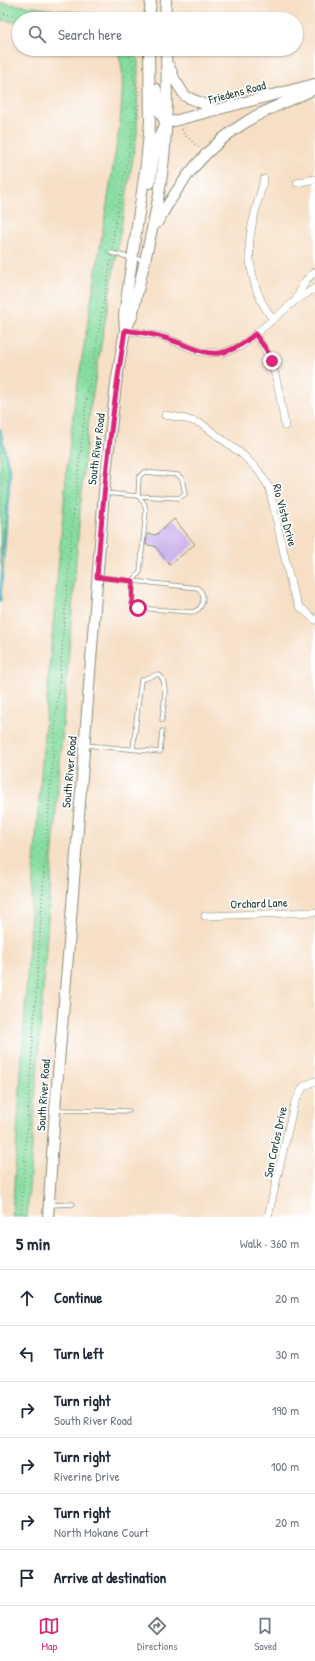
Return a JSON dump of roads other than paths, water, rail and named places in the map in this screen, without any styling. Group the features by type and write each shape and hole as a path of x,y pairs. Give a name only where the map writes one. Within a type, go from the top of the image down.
{"main road":[{"path":"150,12 151,0"},
{"path":"156,0 156,12"},
{"path":"165,12 166,0"},
{"name":"South River Road","path":"48,1217 55,1110 104,492 116,384 125,330 124,315 146,164 150,122 149,56"},
{"path":"133,257 141,232 156,142 166,123 159,111 156,101 156,56"},
{"name":"South River Road","path":"125,330 132,317 144,260 152,232 162,174 167,100 166,56"},
{"path":"167,56 175,80 185,96 217,110"},
{"name":"Friedens Road","path":"166,123 315,84"},
{"path":"152,232 187,174 204,154 229,133 250,120 315,89"}],"street":[{"path":"264,179 250,231 249,253 251,269 258,295 265,310 273,319"},
{"path":"297,183 315,179"},
{"path":"295,301 306,280 315,272"},
{"path":"125,330 163,337 201,352 214,353 229,351 240,346 295,301 315,288"},
{"path":"255,334 266,349 272,361 285,426"},
{"name":"Rio Vista Drive","path":"165,415 202,424 243,455 258,470 269,487 292,589 299,606 315,620"},
{"name":"Orchard Lane","path":"205,916 315,912"},
{"name":"San Carlos Drive","path":"268,1217 294,1104 303,1087 315,1081"}],"lane":[{"path":"112,253 144,260"},
{"path":"97,577 133,581 198,588 202,592 202,607 198,611 191,612 138,608 132,603 133,581 140,572 146,511 144,503 138,496 139,477 144,472 176,474 182,479 185,494 181,498 138,496 104,492"},
{"path":"133,749 141,680 158,674 162,677 165,683 162,720"},
{"path":"85,745 160,752 162,731"},
{"path":"55,1110 129,1111"},
{"path":"49,1205 73,1204"}],"waterway":[{"path":"0,429 10,474 0,601"}]}
